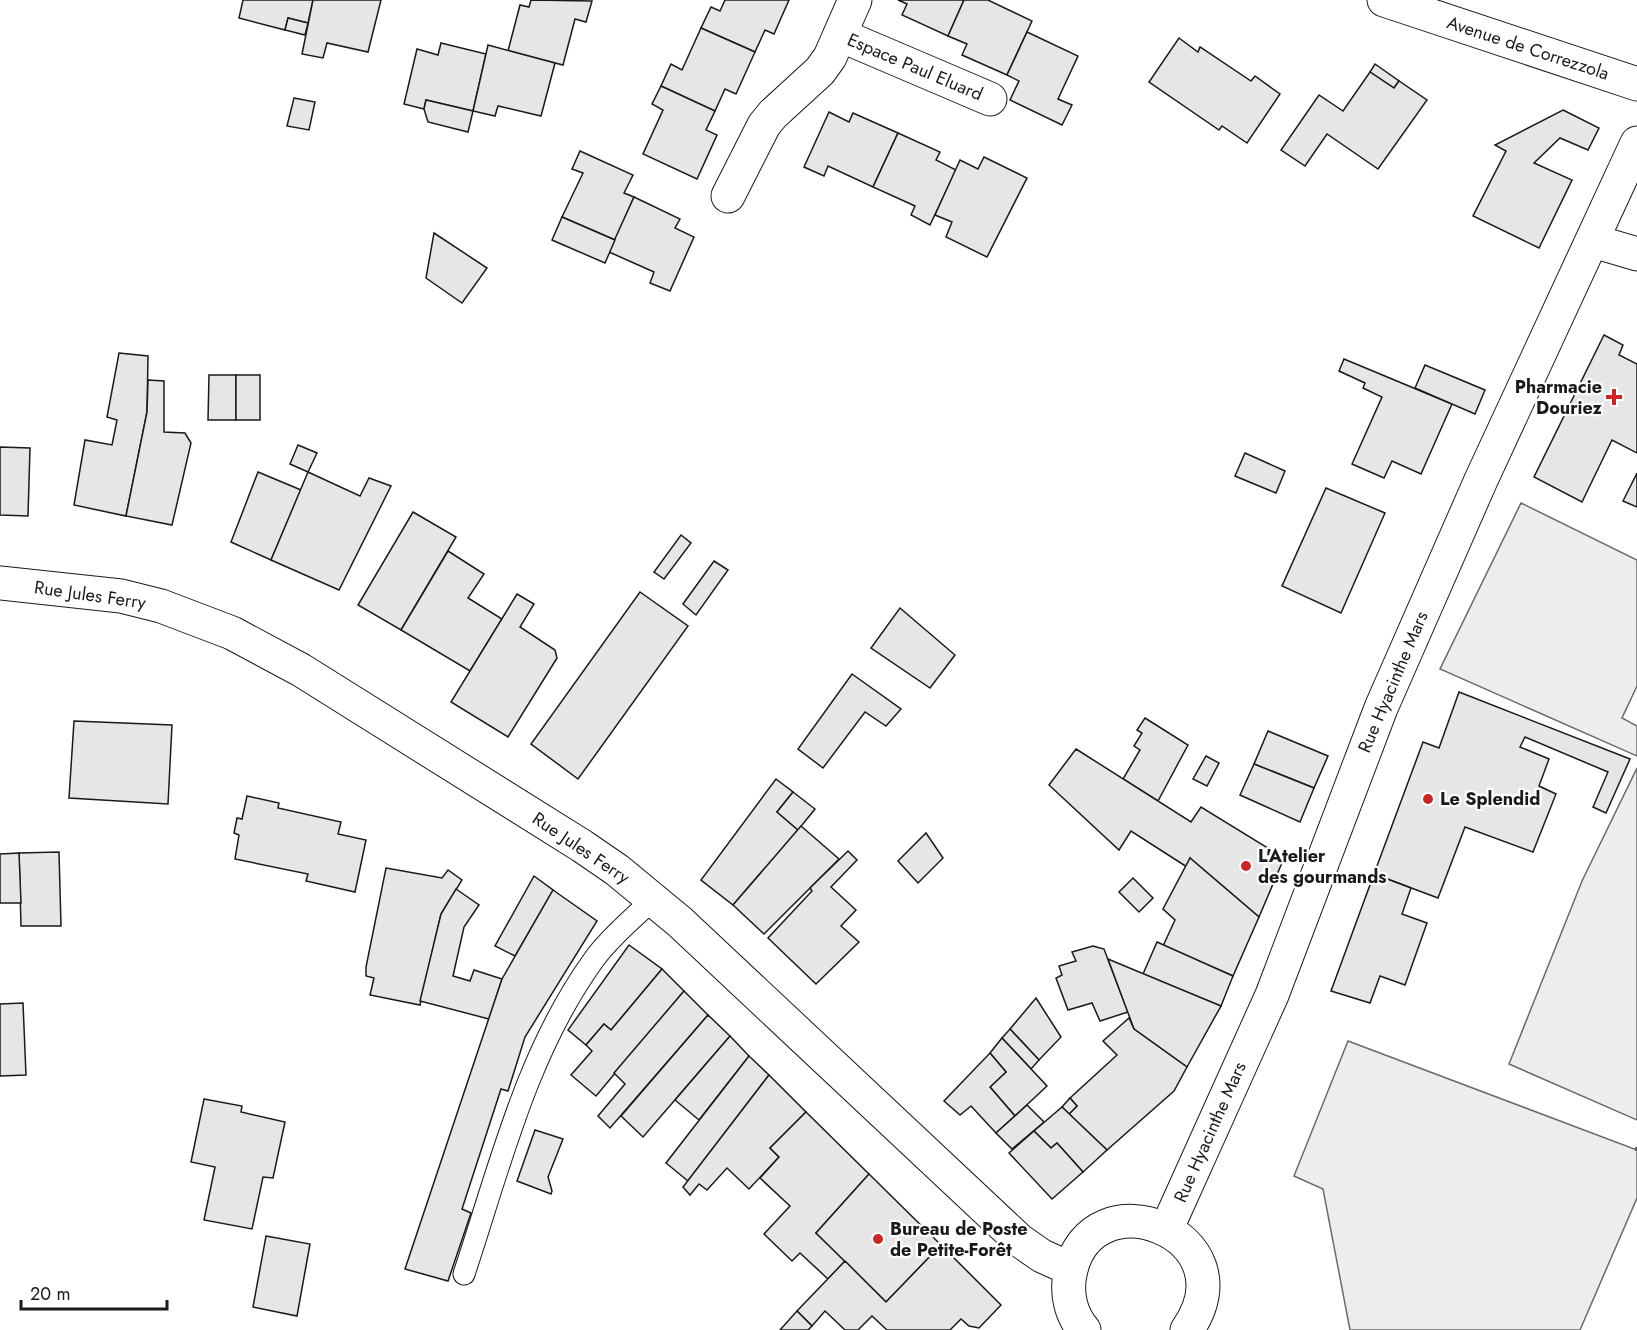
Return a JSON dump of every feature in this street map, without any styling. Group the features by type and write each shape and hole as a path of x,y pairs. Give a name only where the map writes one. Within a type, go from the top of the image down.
{"street":[{"name":"Espace Paul Eluard","path":"728,196 764,125 772,114 820,71 840,35 855,0"},
{"name":"Avenue de Correzzola","path":"1384,0 1637,84"},
{"name":"Espace Paul Eluard","path":"840,35 990,99"},
{"name":"Rue Hyacinthe Mars","path":"1167,1228 1272,995 1381,708 1481,480 1637,143"},
{"path":"1593,241 1637,254"},
{"name":"Rue Jules Ferry","path":"0,583 121,596 161,606 232,633 301,670 572,840 653,899 1019,1240 1042,1256 1071,1269"},
{"path":"1084,1330 1075,1317 1069,1298 1071,1269 1085,1243 1109,1225 1138,1221 1167,1228 1190,1248 1202,1275 1200,1304 1187,1330"}],"lane":[{"path":"464,1274 530,1075 549,1034 596,957 653,899"}],"shaded area":[{"path":"1521,503 1637,560 1637,686 1622,718 1637,726 1637,756 1440,669"},
{"path":"1637,768 1637,1120 1509,1064 1582,881"},
{"path":"1348,1041 1637,1150 1637,1198 1580,1330 1350,1330 1323,1189 1294,1176"}],"building":[{"path":"243,0 313,0 308,23 288,18 285,30 239,18"},
{"path":"313,0 381,0 368,52 327,43 323,58 302,54"},
{"path":"531,0 592,1 586,22 575,19 563,65 508,51 520,5 529,7"},
{"path":"725,0 789,0 774,34 765,30 755,52 701,28 711,7 720,11"},
{"path":"898,0 964,0 948,36 902,15 907,4"},
{"path":"964,0 988,0 1032,21 1007,75 962,55 967,44 948,36"},
{"path":"288,18 308,23 305,35 285,30"},
{"path":"701,28 755,52 736,94 725,89 715,111 661,86 671,64 682,70"},
{"path":"1027,32 1078,56 1058,99 1072,105 1062,125 1010,100 1019,81 1007,75"},
{"path":"1179,38 1198,52 1200,47 1251,81 1255,76 1280,94 1247,143 1222,126 1219,130 1149,82"},
{"path":"441,43 486,54 473,111 426,100 424,109 404,104 417,49 438,55"},
{"path":"488,45 555,63 541,116 498,106 495,116 473,111"},
{"path":"1375,64 1399,81 1394,88 1370,72"},
{"path":"1370,72 1394,88 1399,81 1427,100 1378,169 1327,134 1305,166 1281,150 1319,95 1343,111"},
{"path":"661,86 715,111 706,130 717,135 697,179 643,154 663,110 652,104"},
{"path":"294,98 315,102 309,130 287,126"},
{"path":"426,100 473,111 468,132 428,122 424,109"},
{"path":"1563,110 1599,128 1588,150 1560,138 1534,163 1572,180 1539,248 1473,216 1506,151 1495,145"},
{"path":"829,112 849,122 853,113 898,133 873,187 828,166 824,176 804,167"},
{"path":"898,133 940,152 936,160 956,170 930,225 911,215 915,206 873,187"},
{"path":"580,151 633,175 624,193 634,197 615,240 562,217 583,173 572,169"},
{"path":"984,157 1027,178 987,257 946,237 952,222 935,215 960,160 978,169"},
{"path":"634,197 680,219 675,228 694,237 670,291 650,283 654,272 609,252"},
{"path":"562,217 615,240 605,263 552,240"},
{"path":"434,233 487,268 462,303 426,278"},
{"path":"1604,335 1623,345 1619,355 1637,364 1637,453 1612,440 1582,502 1534,477"},
{"path":"119,353 148,356 147,412 126,516 74,505 85,440 112,445 117,420 107,417"},
{"path":"1344,359 1452,404 1421,474 1392,461 1384,478 1352,464 1382,397 1363,388 1365,383 1339,371"},
{"path":"1425,365 1485,390 1475,414 1415,388"},
{"path":"209,375 236,375 236,420 208,420"},
{"path":"236,375 260,375 260,420 236,420"},
{"path":"148,380 164,381 164,432 185,433 191,443 172,525 126,516 147,412"},
{"path":"298,445 317,453 308,472 290,464"},
{"path":"0,447 30,448 28,516 0,515"},
{"path":"1245,453 1285,471 1276,493 1235,476"},
{"path":"258,472 301,490 271,560 231,542"},
{"path":"308,472 360,496 369,478 391,486 339,590 271,560"},
{"path":"1637,473 1637,507 1623,501"},
{"path":"1326,488 1385,513 1341,613 1282,586"},
{"path":"413,512 456,537 401,630 358,605"},
{"path":"681,535 691,543 664,579 654,572"},
{"path":"448,551 484,574 468,598 502,619 470,671 401,630"},
{"path":"714,561 728,570 696,615 683,604"},
{"path":"640,592 688,626 578,779 531,744"},
{"path":"517,594 534,604 520,627 555,650 557,658 508,737 451,702"},
{"path":"900,608 955,655 930,688 871,648"},
{"path":"852,674 901,709 886,726 865,712 823,768 798,749"},
{"path":"1459,692 1630,759 1606,813 1593,807 1608,772 1525,737 1520,747 1549,759 1539,786 1556,794 1533,852 1465,827 1438,898 1374,874 1423,742 1439,748"},
{"path":"1145,718 1188,745 1158,801 1123,779 1140,750 1134,746 1142,733 1137,730"},
{"path":"74,721 172,725 168,804 69,798"},
{"path":"1268,731 1328,756 1314,788 1254,764"},
{"path":"1076,749 1191,822 1201,807 1284,858 1259,917 1190,858 1187,867 1131,831 1119,850 1049,785"},
{"path":"1206,756 1219,763 1207,786 1193,779"},
{"path":"1254,764 1314,788 1300,822 1240,795"},
{"path":"776,779 793,792 777,812 798,830 733,905 701,880"},
{"path":"793,792 815,809 798,830 777,812"},
{"path":"247,796 279,803 278,808 341,822 338,834 366,840 355,892 306,881 308,874 235,859 239,835 234,833 237,818 242,819"},
{"path":"801,826 839,859 764,934 733,905"},
{"path":"926,833 943,858 918,883 898,861"},
{"path":"848,851 857,860 831,887 856,910 841,926 859,942 816,984 768,938 812,891 810,888"},
{"path":"59,852 61,926 21,926 19,853"},
{"path":"19,853 21,903 0,903 0,854"},
{"path":"1190,858 1259,917 1233,976 1163,946 1175,920 1163,909"},
{"path":"386,868 442,878 448,870 462,880 441,914 420,1005 370,995 374,978 366,976 366,967"},
{"path":"1374,874 1411,888 1402,914 1427,923 1405,985 1380,976 1370,1003 1331,991"},
{"path":"534,876 553,890 515,956 495,946"},
{"path":"1133,878 1153,898 1139,912 1119,892"},
{"path":"456,889 479,905 464,927 453,976 470,981 474,970 502,979 489,1019 420,1001 441,914"},
{"path":"553,890 597,921 525,1037 508,1091 501,1089 462,1209 471,1213 448,1281 405,1269 502,979"},
{"path":"1157,942 1233,976 1221,1006 1143,974"},
{"path":"629,945 662,969 611,1030 604,1024 586,1045 568,1030"},
{"path":"1093,946 1104,949 1128,1012 1100,1021 1092,1003 1068,1010 1056,978 1062,975 1059,966 1076,961 1072,952"},
{"path":"1108,959 1221,1006 1187,1067 1134,1029"},
{"path":"662,969 684,991 596,1096 571,1075 592,1051 586,1045 604,1024 611,1030"},
{"path":"684,991 708,1015 610,1128 598,1116 625,1084 614,1073"},
{"path":"1036,998 1061,1037 1039,1060 1010,1029"},
{"path":"23,1003 26,1075 0,1076 0,1004"},
{"path":"708,1015 730,1036 643,1137 621,1116"},
{"path":"1129,1018 1134,1029 1187,1067 1174,1091 1107,1150 1069,1114 1077,1106 1070,1098 1117,1055 1103,1041"},
{"path":"1010,1029 1039,1060 1031,1069 1002,1038"},
{"path":"730,1036 749,1056 699,1120 675,1100"},
{"path":"1002,1038 1047,1086 1015,1116 990,1087 1006,1072 990,1053"},
{"path":"990,1053 1006,1072 990,1087 1015,1116 996,1133 971,1106 960,1115 944,1101"},
{"path":"749,1056 769,1075 688,1181 666,1163"},
{"path":"769,1075 806,1112 770,1148 779,1157 749,1189 727,1168 707,1190 699,1184 690,1195 683,1187"},
{"path":"1070,1098 1077,1106 1069,1114 1062,1107"},
{"path":"204,1099 242,1106 241,1112 285,1122 273,1178 263,1177 252,1229 204,1220 215,1167 191,1162"},
{"path":"1027,1105 1044,1122 1012,1149 996,1133"},
{"path":"1062,1107 1107,1150 1083,1172 1057,1143 1051,1148 1034,1131"},
{"path":"806,1112 869,1174 816,1233 845,1261 828,1279 800,1253 792,1261 764,1234 790,1206 760,1178 779,1157 770,1148"},
{"path":"535,1130 563,1139 548,1177 551,1194 517,1181"},
{"path":"1034,1131 1051,1148 1057,1143 1083,1172 1052,1199 1009,1153"},
{"name":"Bureau de Poste de Petite-Forêt","path":"869,1174 941,1245 886,1302 816,1233"},
{"path":"266,1236 310,1244 297,1316 253,1307"},
{"path":"941,1245 1001,1305 979,1328 969,1326 961,1319 950,1330 887,1330 872,1316 858,1330 845,1330 825,1311 812,1326 797,1311 845,1261 886,1302"},
{"path":"797,1311 812,1326 808,1330 780,1330"}],"place":[{"name":"Pharmacie Douriez","path":"1614,397"},
{"name":"Le Splendid","path":"1428,799"},
{"name":"L'Atelier des gourmands","path":"1246,866"},
{"name":"Bureau de Poste de Petite-Forêt","path":"878,1239"}]}
